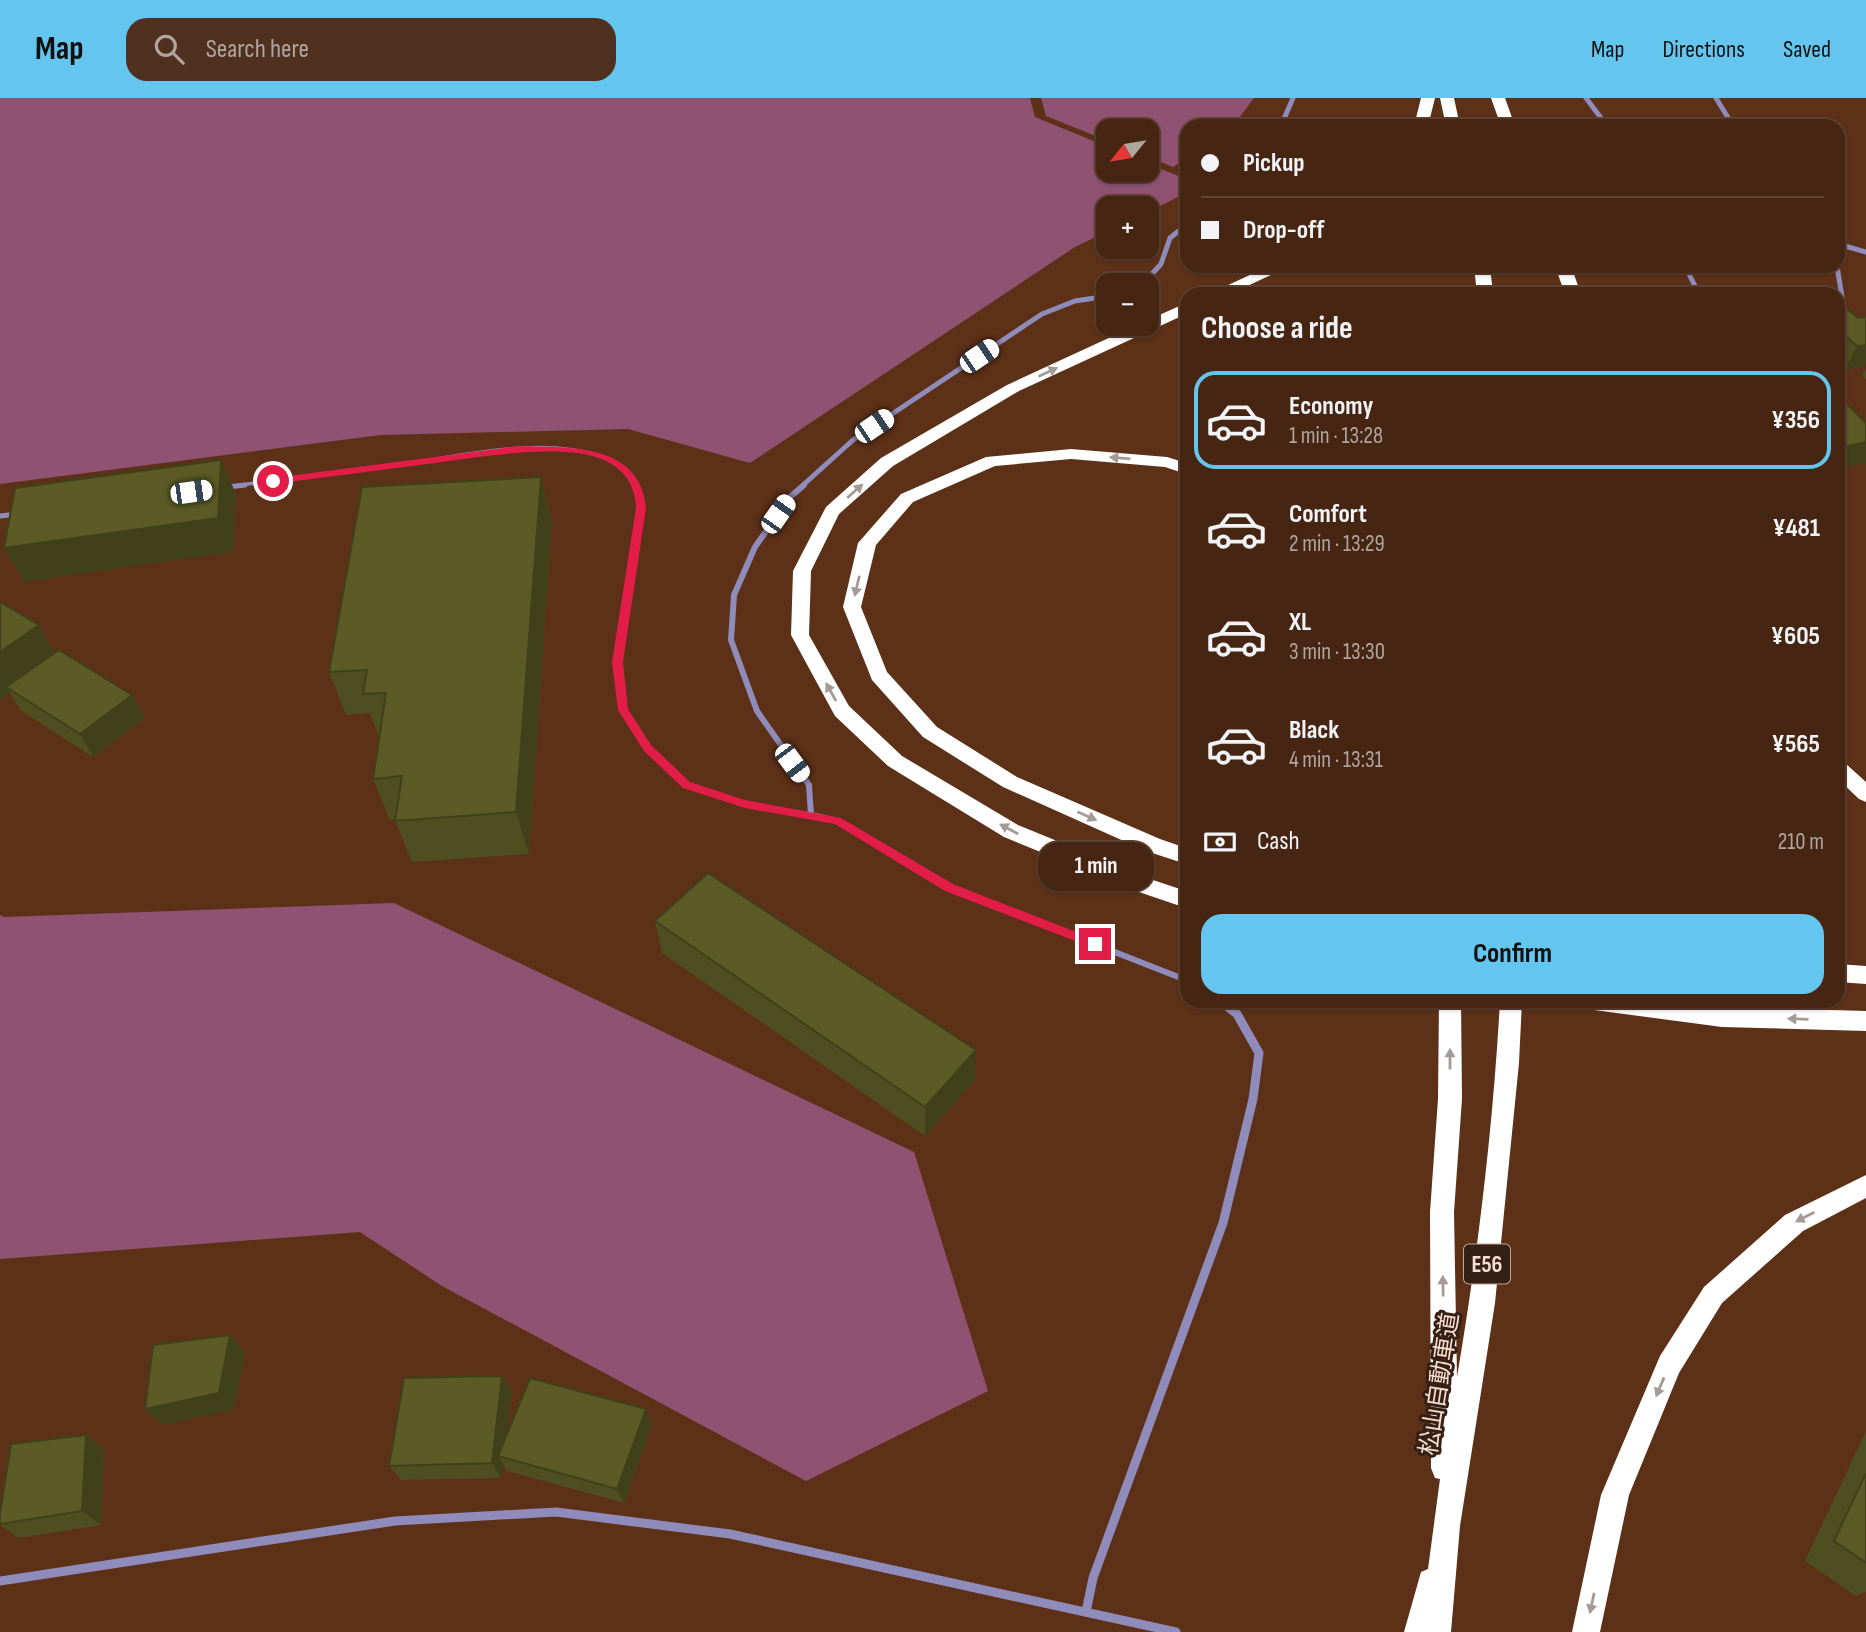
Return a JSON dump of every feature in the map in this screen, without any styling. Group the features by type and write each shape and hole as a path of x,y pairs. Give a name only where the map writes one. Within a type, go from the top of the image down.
{"highway":[{"path":"1423,119 1428,98"},
{"path":"1447,98 1452,119"},
{"path":"1497,98 1505,119"},
{"path":"1233,287 1266,273"},
{"path":"1180,310 1013,388 887,462 832,512 802,571 800,635 842,711 895,761 1011,831 1143,885 1180,897"},
{"path":"1180,467 1167,462 1071,454 992,461 907,499 867,543 852,607 878,675 930,732 1010,782 1153,845 1180,854"},
{"path":"1845,774 1866,794"},
{"path":"1845,974 1866,975"},
{"path":"1446,1525 1442,1212 1450,1099 1450,1008"},
{"name":"松山自動車道","path":"1437,1632 1446,1525 1482,1303 1508,1063 1511,1008"},
{"path":"1650,1008 1722,1017 1866,1021"},
{"path":"1586,1632 1615,1494 1670,1366 1713,1295 1794,1223 1866,1186"},
{"name":"松山自動車道","path":"1418,1632 1446,1525"}],"street":[{"path":"1284,119 1293,98"},
{"path":"1586,98 1602,119"},
{"path":"1716,98 1729,119"},
{"path":"1158,273 1166,257 1170,238 1180,230"},
{"path":"1845,246 1866,251"},
{"path":"1096,298 1075,301 1042,314 853,440 790,497 754,547 734,595 731,640 757,711 809,785 811,816 837,821 949,887 1180,978"},
{"path":"1086,1612 1093,1578 1223,1223 1253,1099 1259,1053 1237,1014 1229,1008"},
{"path":"0,1581 395,1521 556,1512 730,1534 1175,1632"}],"lane":[{"path":"219,488 519,449 575,451 603,456 626,470 640,491 641,508 618,662 623,710 647,748 687,785 745,804 811,816"},
{"path":"0,516 27,513"}],"shaded area":[{"path":"0,98 1030,98 1035,117 1096,142 1096,182 1159,182 1159,168 1180,177 1180,196 1159,206 1159,196 1096,196 1096,237 1075,247 750,463 628,429 381,435 0,484"},
{"path":"1041,98 1254,98 1238,119 1180,119 1180,163 1173,167 1159,161 1159,119 1096,119 1096,136 1046,116"},
{"path":"394,903 914,1152 988,1391 806,1481 442,1286 360,1232 0,1259 0,915 4,917"}],"building":[{"path":"1845,308 1858,318 1866,317 1866,345 1857,346 1845,335"},
{"path":"1845,402 1866,423 1866,442 1845,446"},
{"path":"221,460 218,518 4,548 15,488"},
{"path":"541,477 516,812 395,821 402,776 373,779 386,693 363,694 367,670 329,672 362,487"},
{"path":"0,602 39,625 0,652"},
{"path":"59,650 132,695 80,734 6,687"},
{"path":"708,873 976,1050 925,1107 655,921"},
{"path":"230,1335 219,1393 145,1409 153,1345"},
{"path":"502,1376 492,1463 389,1466 404,1378"},
{"path":"530,1378 646,1409 617,1489 498,1456"},
{"path":"86,1435 82,1511 0,1524 11,1444"},
{"path":"1866,1473 1866,1563 1834,1541"}],"route":[{"path":"273,481 519,449 575,451 603,456 626,470 640,491 641,508 618,662 623,710 647,748 687,785 745,804 837,821 949,887 1095,944"}]}
